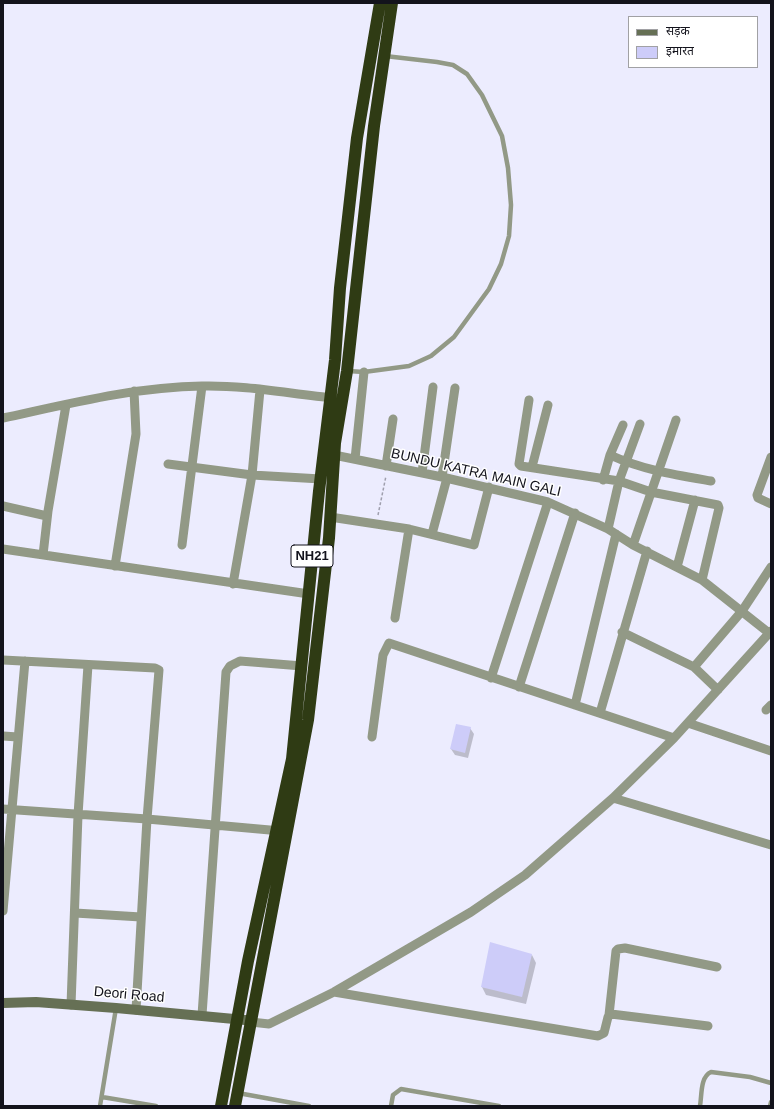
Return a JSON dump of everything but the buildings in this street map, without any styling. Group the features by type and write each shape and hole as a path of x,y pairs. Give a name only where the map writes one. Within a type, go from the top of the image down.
{"highway":[{"name":"NH21","path":"235,1106 251,1022 283,831 335,360 340,288 356,138 380,3"},
{"name":"NH21","path":"221,1106 248,961 283,831 308,720 330,517 334,455 343,399 374,126 392,3"}],"street":[{"path":"355,460 364,372"},
{"path":"3,418 134,391 202,386 260,390 343,399"},
{"path":"182,545 186,499 192,467 202,386"},
{"path":"422,473 433,387"},
{"path":"432,534 444,477 455,388"},
{"path":"233,584 252,475 260,390"},
{"path":"115,566 136,434 134,391"},
{"path":"529,400 519,464 521,466 603,480 620,481 651,492 716,504 719,508 702,580"},
{"path":"43,555 47,516 66,405"},
{"path":"532,467 548,405"},
{"path":"387,466 393,419"},
{"path":"633,545 676,420"},
{"path":"603,480 610,455 623,424"},
{"path":"575,705 612,531 620,481 640,424"},
{"name":"BUNDU KATRA MAIN GALI","path":"334,455 444,477 548,502 612,531 633,545 702,580 770,632"},
{"path":"610,455 627,463 658,472 710,481"},
{"path":"771,457 757,495 758,498 771,504"},
{"path":"168,464 252,475 321,479"},
{"path":"330,517 409,529 474,545 489,488"},
{"path":"677,567 695,500"},
{"path":"491,678 548,502"},
{"path":"3,506 47,516"},
{"path":"520,687 575,513"},
{"path":"395,618 409,529"},
{"path":"3,549 309,594"},
{"path":"600,713 646,551"},
{"path":"694,667 742,611 771,567"},
{"path":"622,632 694,667 718,690"},
{"path":"251,1022 269,1024 334,992 471,912 525,875 613,798 674,738 770,632"},
{"path":"372,737 383,655 387,644 399,645 491,678 674,738"},
{"path":"3,660 155,668 159,670 147,819 136,1010"},
{"path":"3,910 7,810 18,737 24,661"},
{"path":"202,1015 217,825 226,672 230,666 240,661 302,666"},
{"path":"71,1005 78,815 88,664"},
{"path":"688,723 771,751"},
{"path":"3,736 18,737"},
{"path":"613,798 771,845"},
{"path":"7,810 147,819 283,831"},
{"path":"75,913 141,917"},
{"path":"334,992 598,1036 604,1033 609,1015 616,951 618,949 625,948 717,966"},
{"name":"Deori Road","path":"3,1003 36,1002 116,1008 202,1015 251,1022"},
{"path":"609,1015 613,1014 708,1026"}],"lane":[{"path":"346,371 364,372 409,366 431,356 454,337 489,289 501,264 510,228 511,205 509,175 502,136 482,96 467,74 453,65 384,56"},
{"path":"100,1106 116,1008"},
{"path":"700,1106 703,1080 707,1074 711,1072 750,1077 771,1083"},
{"path":"390,1106 393,1095 401,1089 499,1106"},
{"path":"238,1093 309,1106"},
{"path":"102,1097 156,1106"},
{"path":"770,1106 771,1102"}],"path":[{"path":"376,523 387,466"}]}
